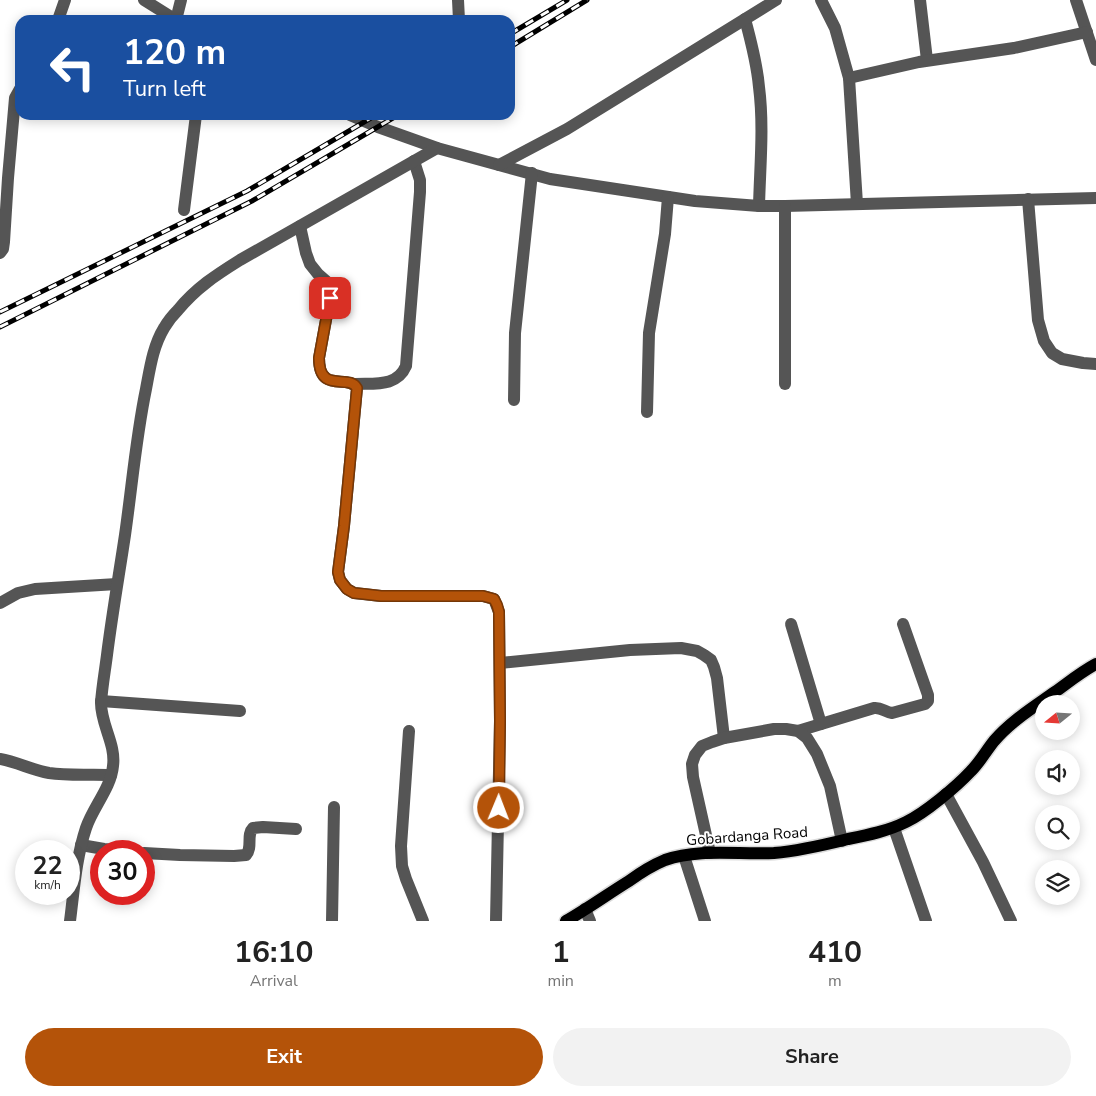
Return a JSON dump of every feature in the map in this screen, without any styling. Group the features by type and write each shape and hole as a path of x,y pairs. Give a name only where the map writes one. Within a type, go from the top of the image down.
{"main road":[{"name":"Gobardanga Road","path":"566,921 588,915 642,873 665,860 710,853 773,853 815,847 894,828 921,813 958,784 972,770 994,740 1018,719 1096,664"}],"street":[{"path":"60,15 65,0"},
{"path":"144,0 168,15"},
{"path":"177,15 181,0"},
{"path":"458,0 459,15"},
{"path":"499,165 567,129 776,0"},
{"path":"821,0 834,28 848,78 857,204"},
{"path":"920,0 927,60"},
{"path":"1076,0 1095,53"},
{"path":"745,19 760,87 759,206"},
{"path":"848,78 927,60 1014,48 1087,32"},
{"path":"0,253 4,242 3,197 15,96"},
{"path":"184,210 195,120"},
{"path":"362,120 437,148 550,179 695,201 786,206 1096,198"},
{"path":"70,921 81,844 92,812 105,789 114,765 113,753 102,718 101,701 141,413 151,361 164,327 189,296 203,284 240,260 437,148"},
{"path":"300,226 310,264 330,287 330,298 319,358 321,372 332,381 355,384 391,381 398,378 406,366 420,192 420,180 414,161"},
{"path":"514,400 515,324 532,174"},
{"path":"647,412 648,333 665,234 668,196"},
{"path":"1028,199 1038,320 1044,341 1052,353 1062,359 1096,364"},
{"path":"785,384 786,206"},
{"path":"355,384 357,393 338,572 340,580 347,589 354,593 389,596 483,596 494,599 499,612 500,749 496,921"},
{"path":"0,603 18,592 35,589 117,584"},
{"path":"792,624 822,724"},
{"path":"710,853 693,777 692,764 695,755 702,746 724,738 774,729 798,731 879,707 888,713 892,713 925,704 928,701 928,695 903,624"},
{"path":"500,663 630,650 681,648 697,651 711,660 714,667 724,738"},
{"path":"101,701 240,711"},
{"path":"409,731 401,846 402,866 408,886 423,921"},
{"path":"798,731 807,738 823,767 830,786 842,841"},
{"path":"0,760 15,762 49,773 111,775"},
{"path":"946,794 983,862 1011,921"},
{"path":"332,921 334,807"},
{"path":"155,853 246,855 250,851 250,832 253,828 296,828"},
{"path":"894,828 926,921"},
{"path":"81,844 90,846"},
{"path":"684,856 705,921"}],"railway":[{"path":"515,31 567,0"},
{"path":"515,44 587,0"},
{"path":"0,312 247,191 368,120"},
{"path":"0,327 252,201 390,120"}],"route":[{"path":"330,298 319,366 325,377 332,381 351,382 357,388 338,572 340,580 347,589 354,593 381,596 483,596 494,599 499,612 499,808"}]}
